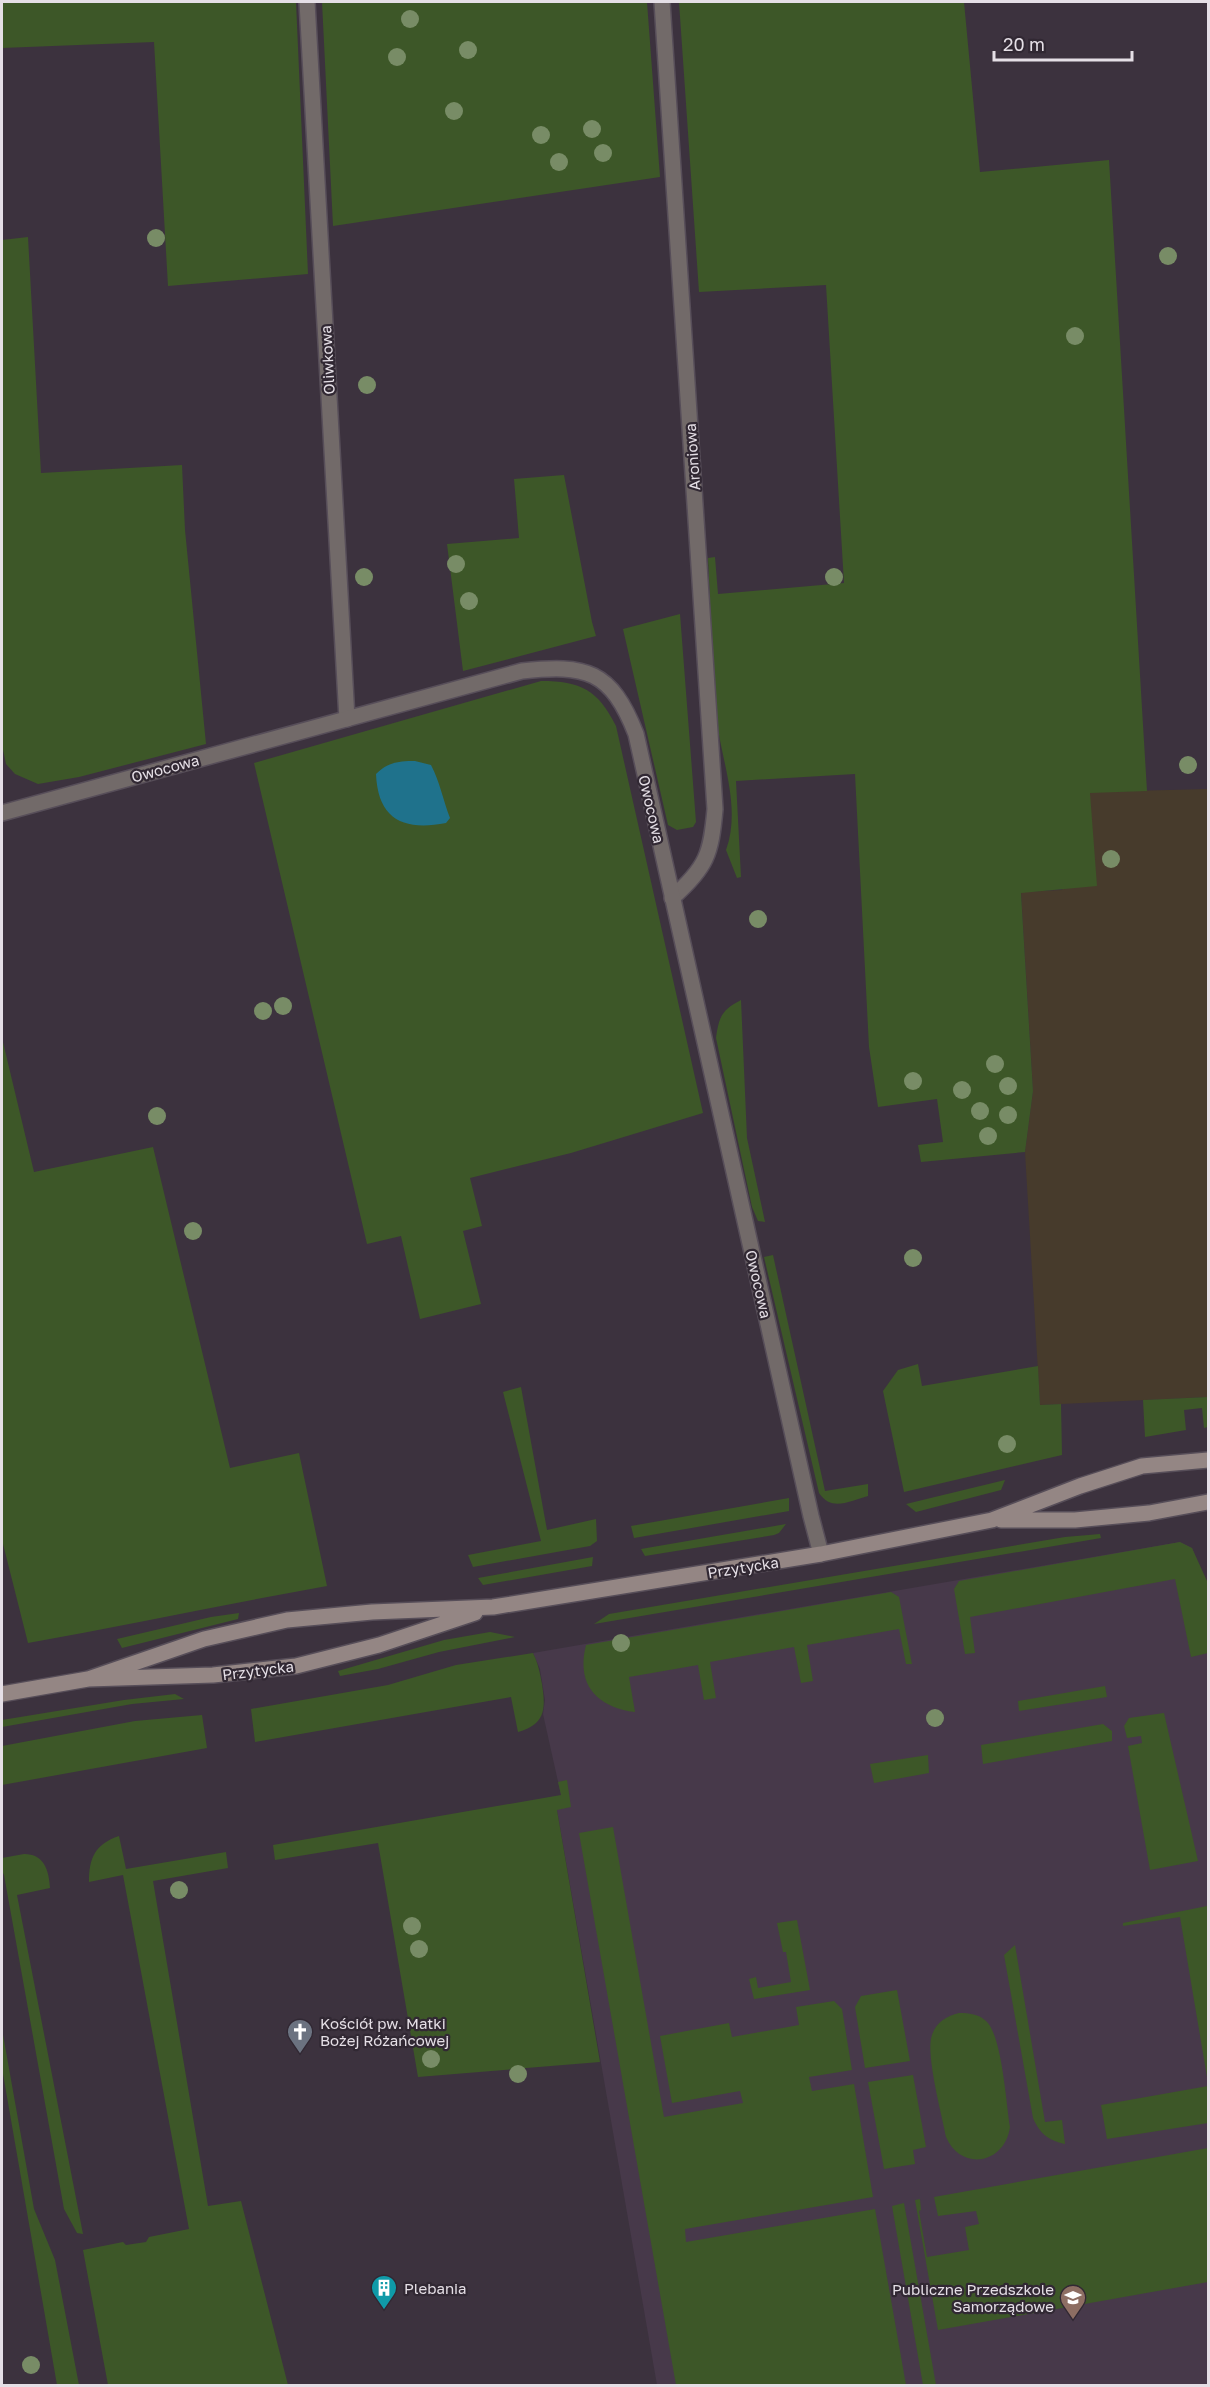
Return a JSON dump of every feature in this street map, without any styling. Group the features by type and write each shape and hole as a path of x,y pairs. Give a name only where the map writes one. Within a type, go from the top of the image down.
{"main road":[{"name":"Przytycka","path":"88,1679 204,1640 287,1620 372,1612 493,1607 821,1554 992,1520 1080,1486 1142,1466 1209,1460"},
{"name":"Przytycka","path":"992,1520 1075,1520 1149,1513 1209,1502"},
{"name":"Przytycka","path":"2,1694 88,1679 213,1675 296,1666 379,1646 493,1607"}],"street":[{"name":"Oliwkowa","path":"307,2 347,719"},
{"name":"Aroniowa","path":"662,2 714,809 712,838 705,861 694,879 672,898"},
{"name":"Owocowa","path":"3,808 522,671 558,667 577,670 594,676 608,685 620,699 636,734 821,1554"}],"shaded area":[{"path":"1208,789 1208,1397 1040,1405 1025,1152 1033,1091 1021,892 1062,890 1090,792"},
{"path":"1180,1542 1192,1548 1208,1588 1208,2385 657,2385 557,1810 561,1795 543,1714 545,1700 540,1669 533,1653"}],"green space":[{"path":"2,2 296,2 308,274 168,286 154,42 2,48"},
{"path":"322,2 647,2 660,177 333,226"},
{"path":"679,2 964,2 980,172 1109,160 1147,791 1090,793 1097,886 1021,893 1033,1091 1025,1152 921,1162 918,1145 943,1142 937,1099 878,1107 869,1047 855,774 736,781 741,877 737,878 726,850 732,816 731,799 716,714 708,558 715,557 718,594 844,583 826,285 699,292"},
{"path":"28,237 41,473 182,465 185,530 206,744 79,777 38,784 15,774 6,764 2,745 2,240"},
{"path":"564,475 596,636 463,671 447,544 519,538 514,479"},
{"path":"680,614 696,822 693,827 677,830 668,825 623,629"},
{"path":"541,681 567,683 587,690 602,704 616,726 703,1113 571,1153 470,1178 482,1226 463,1231 481,1304 420,1319 401,1236 367,1244 254,763"},
{"path":"741,1000 747,1138 765,1222 758,1221 752,1207 716,1038 722,1014"},
{"path":"2,1038 34,1172 153,1147 230,1468 299,1453 327,1586 28,1643 2,1540"},
{"path":"773,1255 825,1491 868,1484 868,1496 835,1504 824,1499 819,1493 764,1257"},
{"path":"918,1364 922,1386 1038,1366 1040,1405 1061,1404 1062,1455 904,1492 883,1391 898,1370"},
{"path":"521,1387 547,1530 596,1519 597,1541 590,1546 473,1567 468,1555 541,1541 503,1392"},
{"path":"1208,1397 1208,1427 1204,1428 1202,1408 1184,1410 1186,1430 1145,1437 1143,1400"},
{"path":"1005,1480 1001,1490 916,1512 906,1504"},
{"path":"789,1498 789,1511 634,1538 631,1526"},
{"path":"786,1524 779,1533 774,1535 645,1556 641,1549"},
{"path":"1100,1534 1101,1538 594,1624 609,1614 1065,1537"},
{"path":"1180,1542 1192,1548 1207,1581 1208,1653 1191,1657 1175,1579 970,1617 975,1653 965,1654 954,1589 959,1581"},
{"path":"593,1557 592,1566 483,1585 478,1578"},
{"path":"891,1592 899,1597 912,1664 906,1664 899,1629 807,1645 813,1681 801,1683 794,1647 710,1662 716,1698 704,1700 698,1665 629,1677 635,1712 609,1705 592,1691 587,1682 584,1671 586,1645"},
{"path":"239,1613 238,1619 122,1648 117,1639 211,1617"},
{"path":"490,1632 515,1637 439,1652 378,1669 340,1676 338,1671 444,1640"},
{"path":"533,1653 538,1664 543,1693 542,1715 534,1725 518,1732 511,1697 255,1742 251,1709 388,1685 456,1665"},
{"path":"1105,1686 1107,1697 1019,1711 1018,1701"},
{"path":"175,1694 184,1699 132,1704 2,1727 2,1720"},
{"path":"1164,1713 1198,1861 1150,1870 1128,1746 1142,1743 1141,1736 1127,1738 1124,1726 1129,1718"},
{"path":"202,1715 207,1748 2,1785 2,1746 135,1721"},
{"path":"1103,1724 1112,1731 1112,1741 983,1764 981,1745"},
{"path":"928,1755 929,1773 874,1783 870,1764"},
{"path":"567,1780 571,1807 557,1810 600,2062 418,2077 378,1843 275,1860 273,1845 561,1795 558,1782"},
{"path":"613,1827 664,2117 743,2103 740,2091 672,2103 660,2036 729,2023 732,2037 799,2025 796,2007 834,2001 842,2009 852,2070 809,2077 812,2091 854,2084 873,2197 685,2229 686,2242 875,2209 906,2385 676,2385 579,1833"},
{"path":"119,1836 126,1869 226,1852 228,1868 153,1881 208,2206 241,2201 288,2385 108,2385 83,2250 123,2242 126,2245 146,2242 149,2237 189,2229 123,1875 89,1882 90,1866 95,1853 104,1843"},
{"path":"24,1854 41,1860 47,1869 49,1881 50,1888 17,1895 83,2234 77,2233 64,2209 2,1871 2,1858"},
{"path":"1207,1906 1208,2083 1180,1917 1123,1926 1123,1923"},
{"path":"797,1920 810,1990 754,1999 749,1979 756,1977 758,1988 791,1982 786,1952 783,1952 777,1923"},
{"path":"1015,1945 1045,2122 1062,2120 1065,2144 1045,2136 1033,2118 1004,1955"},
{"path":"897,1990 910,2061 865,2068 855,2007 861,1996"},
{"path":"959,2013 974,2014 986,2021 1000,2054 1010,2127 1000,2149 992,2156 982,2159 972,2159 962,2155 953,2148 946,2137 932,2069 930,2044 934,2030 942,2020"},
{"path":"2,2029 34,2209 55,2260 79,2385 57,2385 2,2068"},
{"path":"913,2075 926,2147 913,2150 915,2164 884,2169 868,2082"},
{"path":"1208,2086 1208,2123 1107,2139 1101,2105"},
{"path":"1208,2148 1208,2282 938,2330 915,2200 920,2199 921,2210 919,2211 927,2257 969,2250 965,2227 979,2224 976,2211 938,2216 934,2197"},
{"path":"904,2203 936,2385 923,2385 892,2206"}],"water":[{"path":"415,761 431,765 450,818 446,823 418,825 406,823 396,819 388,812 382,802 376,774 394,763"}],"place":[{"name":"Kościół pw. Matki Bożej Różańcowej","path":"300,2055"},
{"name":"Plebania","path":"384,2311"},
{"name":"Publiczne Przedszkole Samorządowe","path":"1073,2321"}]}
